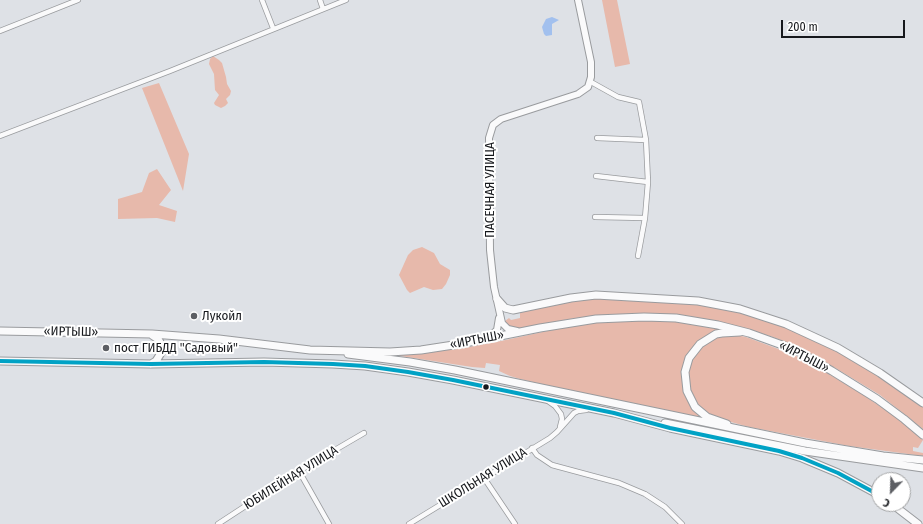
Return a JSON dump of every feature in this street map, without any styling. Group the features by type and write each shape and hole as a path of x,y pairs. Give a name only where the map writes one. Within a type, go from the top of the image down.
{"main road":[{"path":"578,0 590,62 591,82"},
{"name":"ПАСЕЧНАЯ УЛИЦА","path":"499,312 494,287 490,250 488,152 491,129 493,125 501,119 578,94 588,87 591,82"},
{"path":"497,300 505,308 513,310 571,298 596,295 698,301 740,309 780,322 838,348 880,373 923,403"},
{"path":"499,312 503,326 514,331 552,324 567,323"},
{"path":"484,340 493,335 497,330 499,324 499,312"},
{"name":"«ИРТЫШ»","path":"0,330 152,334 219,339 310,350 390,352 435,348 484,340 567,323 612,318 661,317 702,322 749,333 796,350 877,398 904,418 923,435"},
{"path":"749,333 733,332 716,334 695,348 686,365 685,380 687,392 695,407 707,416 720,422 850,451"},
{"path":"151,364 160,357 162,348 158,339 152,334"},
{"path":"310,350 374,357 455,370 717,426 850,451 923,460"},
{"path":"0,362 151,364 264,362 365,366 453,380 804,451 923,468"},
{"path":"614,413 670,428 760,446 802,458 838,473 871,492"},
{"path":"902,512 918,524"}],"street":[{"path":"0,31 78,0"},
{"path":"262,0 274,28"},
{"path":"320,0 323,9"},
{"path":"0,136 170,71 346,0"},
{"path":"591,82 618,97 640,102 646,140 648,182 645,218 638,256"},
{"path":"597,138 646,140"},
{"path":"596,176 648,182"},
{"path":"595,217 645,218"},
{"path":"545,399 555,406 561,414 562,423 557,432"},
{"name":"ШКОЛЬНАЯ УЛИЦА","path":"409,524 557,432 578,411 595,409"},
{"name":"ЮБИЛЕЙНАЯ УЛИЦА","path":"218,524 299,471 364,432"},
{"path":"532,448 537,456 552,465 619,483 645,494 665,507 682,524"},
{"path":"299,471 329,524"},
{"path":"484,478 515,524"}],"shaded area":[{"path":"602,0 617,0 630,64 615,67"},
{"path":"213,56 222,63 227,84 231,91 230,95 226,99 228,103 221,108 214,103 219,95 215,90 214,74 209,64 210,59"},
{"path":"159,83 189,154 183,191 142,88"},
{"path":"157,169 171,190 159,205 177,211 175,222 157,218 118,219 118,199 142,192 149,173"},
{"path":"422,247 434,253 440,264 450,270 450,275 442,289 433,290 424,287 410,293 399,275 408,255 413,250"},
{"path":"598,298 692,303 742,312 777,323 825,344 877,375 912,399 923,407 923,429 880,395 832,366 796,346 748,329 644,314 575,318 517,329 510,327 505,321 509,318 511,320 520,318 520,312 583,299"},
{"path":"626,320 666,321 704,325 724,329 715,332 683,367 682,376 684,393 692,407 707,420 623,403 520,379 499,371 500,365 486,363 485,368 472,367 394,355 458,349 597,322"},
{"path":"732,334 746,337 792,354 812,364 862,394 897,418 923,440 918,448 913,447 913,451 923,453 923,456 849,446 749,427 713,417 700,407 692,395 687,378 689,365 699,347 714,338"}],"water":[{"path":"552,17 559,20 552,24 552,35 546,36 542,27 546,19"}],"transit line":[{"path":"0,361 151,364 264,362 365,366 408,372 614,413 670,428 779,451 802,458 838,473 871,491"}],"place":[{"name":"Лукойл","path":"194,316"},
{"name":"пост ГИБДД \"Садовый\"","path":"106,348"}]}
